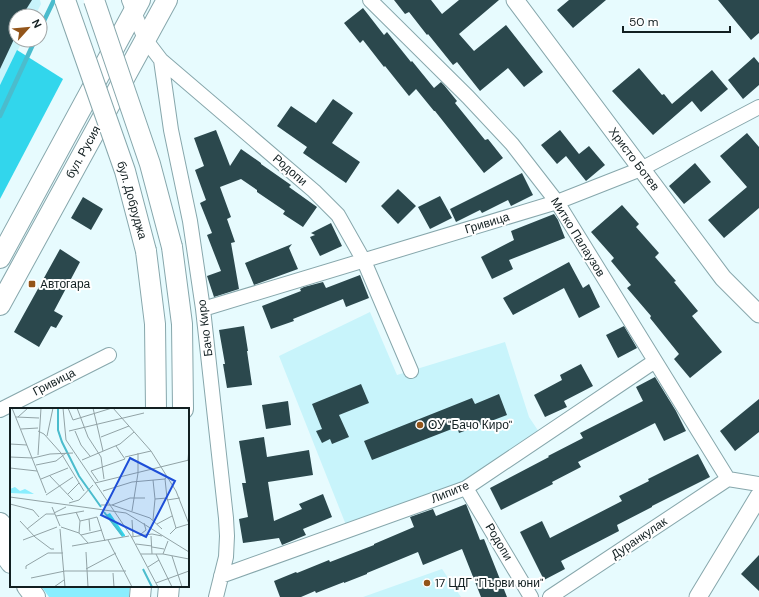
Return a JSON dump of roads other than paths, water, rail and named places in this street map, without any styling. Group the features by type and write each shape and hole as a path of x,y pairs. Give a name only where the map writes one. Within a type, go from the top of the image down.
{"main road":[{"name":"бул. Добруджа","path":"65,0 125,171 146,251 155,324 156,408"},
{"path":"94,0 150,164 172,247 182,324 184,408"},
{"name":"бул. Русия","path":"0,305 167,0"},
{"name":"бул. Русия","path":"0,258 134,4"},
{"path":"0,523 10,536"},
{"path":"0,548 10,562"},
{"path":"29,587 36,597"},
{"path":"140,597 141,587"},
{"path":"168,597 169,587"}],"street":[{"name":"Митко Палаузов","path":"370,0 498,128 557,202 728,479"},
{"name":"Христо Ботев","path":"515,0 723,278 759,314"},
{"name":"Родопи","path":"134,4 145,39 161,60 314,191 338,215 364,261 411,371"},
{"name":"Бачо Киро","path":"161,60 171,130 190,221 203,309 226,518 226,557 216,597"},
{"name":"Гривица","path":"203,309 557,202 641,169 759,107"},
{"name":"Гривица","path":"0,410 109,354"},
{"name":"Липите","path":"221,576 466,488 655,361"},
{"path":"728,479 759,484"},
{"name":"Дуранкулак","path":"550,597 728,479"},
{"name":"Родопи","path":"466,488 531,597"},
{"path":"698,597 759,496"}],"waterway":[{"path":"48,12 54,0"},
{"path":"0,116 31,48"}],"place":[{"name":"Aвтогара","path":"32,284"},
{"name":"ОУ \"Бачо Киро\"","path":"420,425"},
{"name":"17 ЦДГ \"Първи юни\"","path":"427,583"}]}
